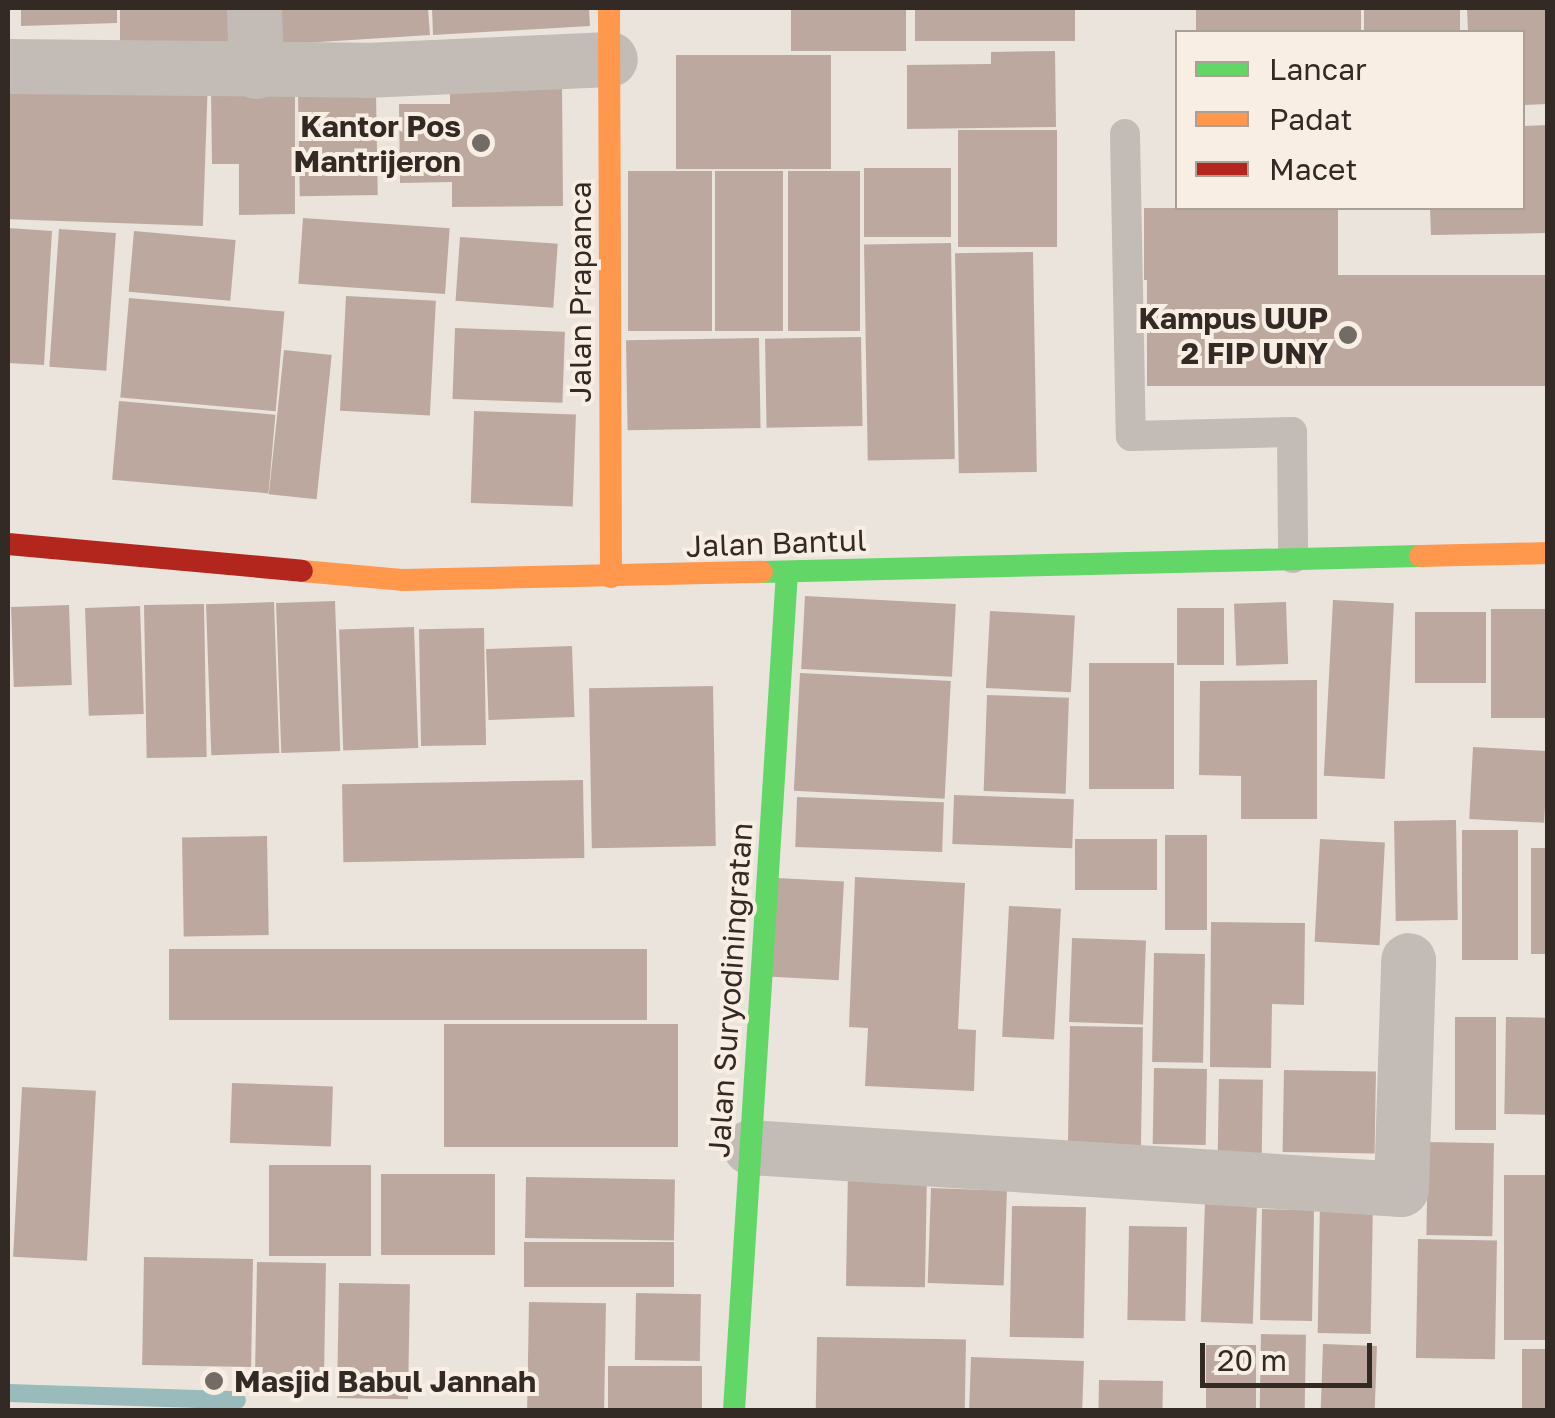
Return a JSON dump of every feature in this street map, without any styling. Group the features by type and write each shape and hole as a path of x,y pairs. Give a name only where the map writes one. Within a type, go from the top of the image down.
{"main road":[{"name":"Jalan Prapanca","path":"609,33 611,577"},
{"name":"Jalan Bantul","path":"8,544 402,580 1548,553"},
{"name":"Jalan Suryodiningratan","path":"734,1410 787,572"}],"street":[{"path":"254,8 256,71"},
{"path":"8,66 256,71 609,33"},
{"path":"750,1146 1400,1189 1408,960"}],"lane":[{"path":"1126,134 1131,436 1292,432 1293,558"}],"building":[{"path":"21,8 117,8 117,23 21,26"},
{"path":"120,8 240,8 240,51 120,51"},
{"path":"270,8 428,8 430,35 272,45"},
{"path":"432,8 589,8 590,26 433,35"},
{"path":"791,8 906,8 906,51 791,51"},
{"path":"915,8 1075,8 1075,41 915,41"},
{"path":"1196,8 1361,8 1361,30 1196,30"},
{"path":"1364,8 1460,8 1460,30 1364,30"},
{"path":"1467,8 1548,8 1548,104 1525,105 1525,30 1468,30"},
{"path":"1055,51 1056,127 907,129 907,65 991,64 991,52"},
{"path":"676,55 831,55 831,169 676,169"},
{"path":"8,75 208,82 203,226 8,219"},
{"name":"Kantor Pos Mantrijeron","path":"562,82 563,206 452,207 452,182 400,183 399,104 450,104 450,83"},
{"path":"211,91 295,91 295,214 239,215 239,164 212,164"},
{"path":"376,93 378,195 300,196 298,94"},
{"path":"1548,125 1548,233 1431,235 1430,210 1525,210 1525,126"},
{"path":"958,130 1057,130 1057,247 958,247"},
{"path":"864,168 951,168 951,237 864,237"},
{"path":"628,171 712,171 712,331 628,331"},
{"path":"715,171 783,171 783,331 715,331"},
{"path":"788,171 860,171 860,331 788,331"},
{"name":"Kampus UUP 2 FIP UNY","path":"1144,208 1338,210 1338,280 1144,280"},
{"path":"303,218 450,228 445,294 298,284"},
{"path":"8,228 52,231 44,365 8,363"},
{"path":"59,229 116,233 106,371 49,367"},
{"path":"134,231 236,240 230,301 129,292"},
{"path":"460,237 558,244 553,308 456,301"},
{"path":"951,243 955,459 868,460 864,245"},
{"path":"1033,252 1037,472 959,473 955,253"},
{"name":"Kampus UUP 2 FIP UNY","path":"1147,275 1548,275 1548,386 1147,386"},
{"path":"346,296 436,301 430,416 340,411"},
{"path":"129,298 284,312 276,411 120,398"},
{"path":"455,328 565,332 562,403 453,399"},
{"path":"861,337 863,426 767,428 765,339"},
{"path":"759,338 761,428 628,430 626,340"},
{"path":"284,350 332,355 317,499 269,494"},
{"path":"119,401 275,415 269,493 112,480"},
{"path":"474,411 576,415 573,507 471,503"},
{"path":"805,596 956,604 952,677 801,669"},
{"path":"1333,600 1394,603 1385,779 1324,776"},
{"path":"335,601 340,751 281,753 276,603"},
{"path":"274,602 279,753 211,755 206,604"},
{"path":"1286,602 1288,664 1236,666 1234,604"},
{"path":"204,604 207,757 147,758 144,605"},
{"path":"69,605 72,685 14,687 11,607"},
{"path":"140,606 144,714 89,716 85,608"},
{"path":"1177,608 1224,608 1224,665 1177,665"},
{"path":"1491,609 1548,609 1548,718 1491,718"},
{"path":"990,611 1075,615 1071,692 986,688"},
{"path":"1415,612 1486,612 1486,683 1415,683"},
{"path":"414,627 418,748 343,751 339,630"},
{"path":"484,628 486,745 421,746 419,629"},
{"path":"572,646 574,717 489,720 486,649"},
{"path":"1089,663 1174,663 1174,789 1089,789"},
{"path":"800,673 951,681 945,799 794,791"},
{"path":"1317,680 1317,819 1241,819 1241,776 1199,775 1200,681"},
{"path":"713,686 716,846 592,848 589,688"},
{"path":"987,695 1069,698 1066,794 984,791"},
{"path":"1473,747 1548,751 1544,823 1469,819"},
{"path":"583,780 584,858 343,862 342,784"},
{"path":"954,795 1074,799 1072,848 952,844"},
{"path":"797,797 944,802 942,852 795,847"},
{"path":"1456,820 1458,920 1396,921 1394,821"},
{"path":"1462,830 1518,830 1518,960 1462,960"},
{"path":"1165,835 1207,835 1207,930 1165,930"},
{"path":"267,836 269,935 184,936 182,837"},
{"path":"1075,839 1157,839 1157,890 1075,890"},
{"path":"1320,839 1385,842 1380,945 1315,942"},
{"path":"1531,848 1548,848 1548,954 1531,954"},
{"path":"855,877 965,883 958,1029 976,1030 974,1091 865,1086 868,1028 849,1027"},
{"path":"777,878 844,882 839,980 772,977"},
{"path":"1009,906 1061,909 1054,1040 1002,1037"},
{"path":"1211,922 1305,923 1304,1005 1272,1004 1271,1068 1210,1067"},
{"path":"1072,938 1146,941 1143,1025 1069,1022"},
{"path":"169,949 647,949 647,1020 169,1020"},
{"path":"1154,953 1205,954 1203,1063 1152,1062"},
{"path":"1455,1017 1496,1017 1496,1130 1455,1130"},
{"path":"1506,1017 1548,1018 1546,1115 1504,1114"},
{"path":"444,1024 678,1024 678,1147 444,1147"},
{"path":"1070,1026 1143,1027 1141,1148 1068,1147"},
{"path":"1154,1068 1207,1069 1206,1145 1153,1144"},
{"path":"1284,1070 1376,1072 1375,1154 1283,1152"},
{"path":"1219,1079 1263,1080 1262,1165 1218,1164"},
{"path":"232,1083 333,1087 331,1146 230,1143"},
{"path":"22,1087 96,1091 87,1261 13,1257"},
{"path":"1428,1142 1494,1143 1492,1236 1426,1235"},
{"path":"269,1165 371,1165 371,1256 269,1256"},
{"path":"848,1170 927,1171 925,1287 846,1286"},
{"path":"381,1174 495,1174 495,1255 381,1255"},
{"path":"1504,1175 1548,1175 1548,1340 1504,1340"},
{"path":"526,1177 675,1180 674,1241 525,1238"},
{"path":"931,1188 1007,1191 1004,1286 928,1283"},
{"path":"1320,1201 1373,1202 1371,1334 1318,1333"},
{"path":"1205,1202 1257,1204 1253,1324 1201,1322"},
{"path":"1012,1206 1086,1207 1084,1338 1010,1337"},
{"path":"1262,1209 1314,1210 1312,1321 1260,1320"},
{"path":"1129,1226 1187,1227 1185,1321 1127,1320"},
{"path":"1418,1239 1497,1240 1495,1359 1416,1358"},
{"path":"524,1242 674,1242 674,1287 524,1287"},
{"path":"144,1257 253,1259 251,1367 142,1365"},
{"path":"257,1262 326,1263 324,1375 255,1374"},
{"path":"339,1283 410,1284 408,1399 337,1398"},
{"path":"636,1293 701,1294 700,1361 635,1360"},
{"path":"529,1302 606,1303 604,1410 527,1410"},
{"path":"1261,1334 1306,1335 1305,1410 1260,1410"},
{"path":"817,1337 966,1340 965,1410 816,1410"},
{"path":"1323,1344 1377,1346 1375,1410 1321,1410"},
{"path":"1206,1345 1256,1345 1256,1410 1206,1410"},
{"path":"1522,1349 1548,1349 1548,1410 1522,1410"},
{"path":"971,1357 1084,1361 1082,1410 969,1410"},
{"path":"608,1366 702,1366 702,1410 608,1410"},
{"path":"1099,1380 1163,1381 1162,1410 1098,1410"}],"waterway":[{"path":"8,1393 237,1400"}],"traffic: fast":[{"path":"762,572 1420,556"},
{"path":"734,1410 787,573"}],"traffic: slow":[{"path":"609,8 611,577"},
{"path":"1420,556 1548,553"},
{"path":"302,571 402,580 762,572"}],"traffic: jam":[{"path":"8,544 302,571"}],"place":[{"name":"Kantor Pos Mantrijeron","path":"481,143"},
{"name":"Kampus UUP 2 FIP UNY","path":"1348,335"},
{"name":"Masjid Babul Jannah","path":"214,1381"}]}
